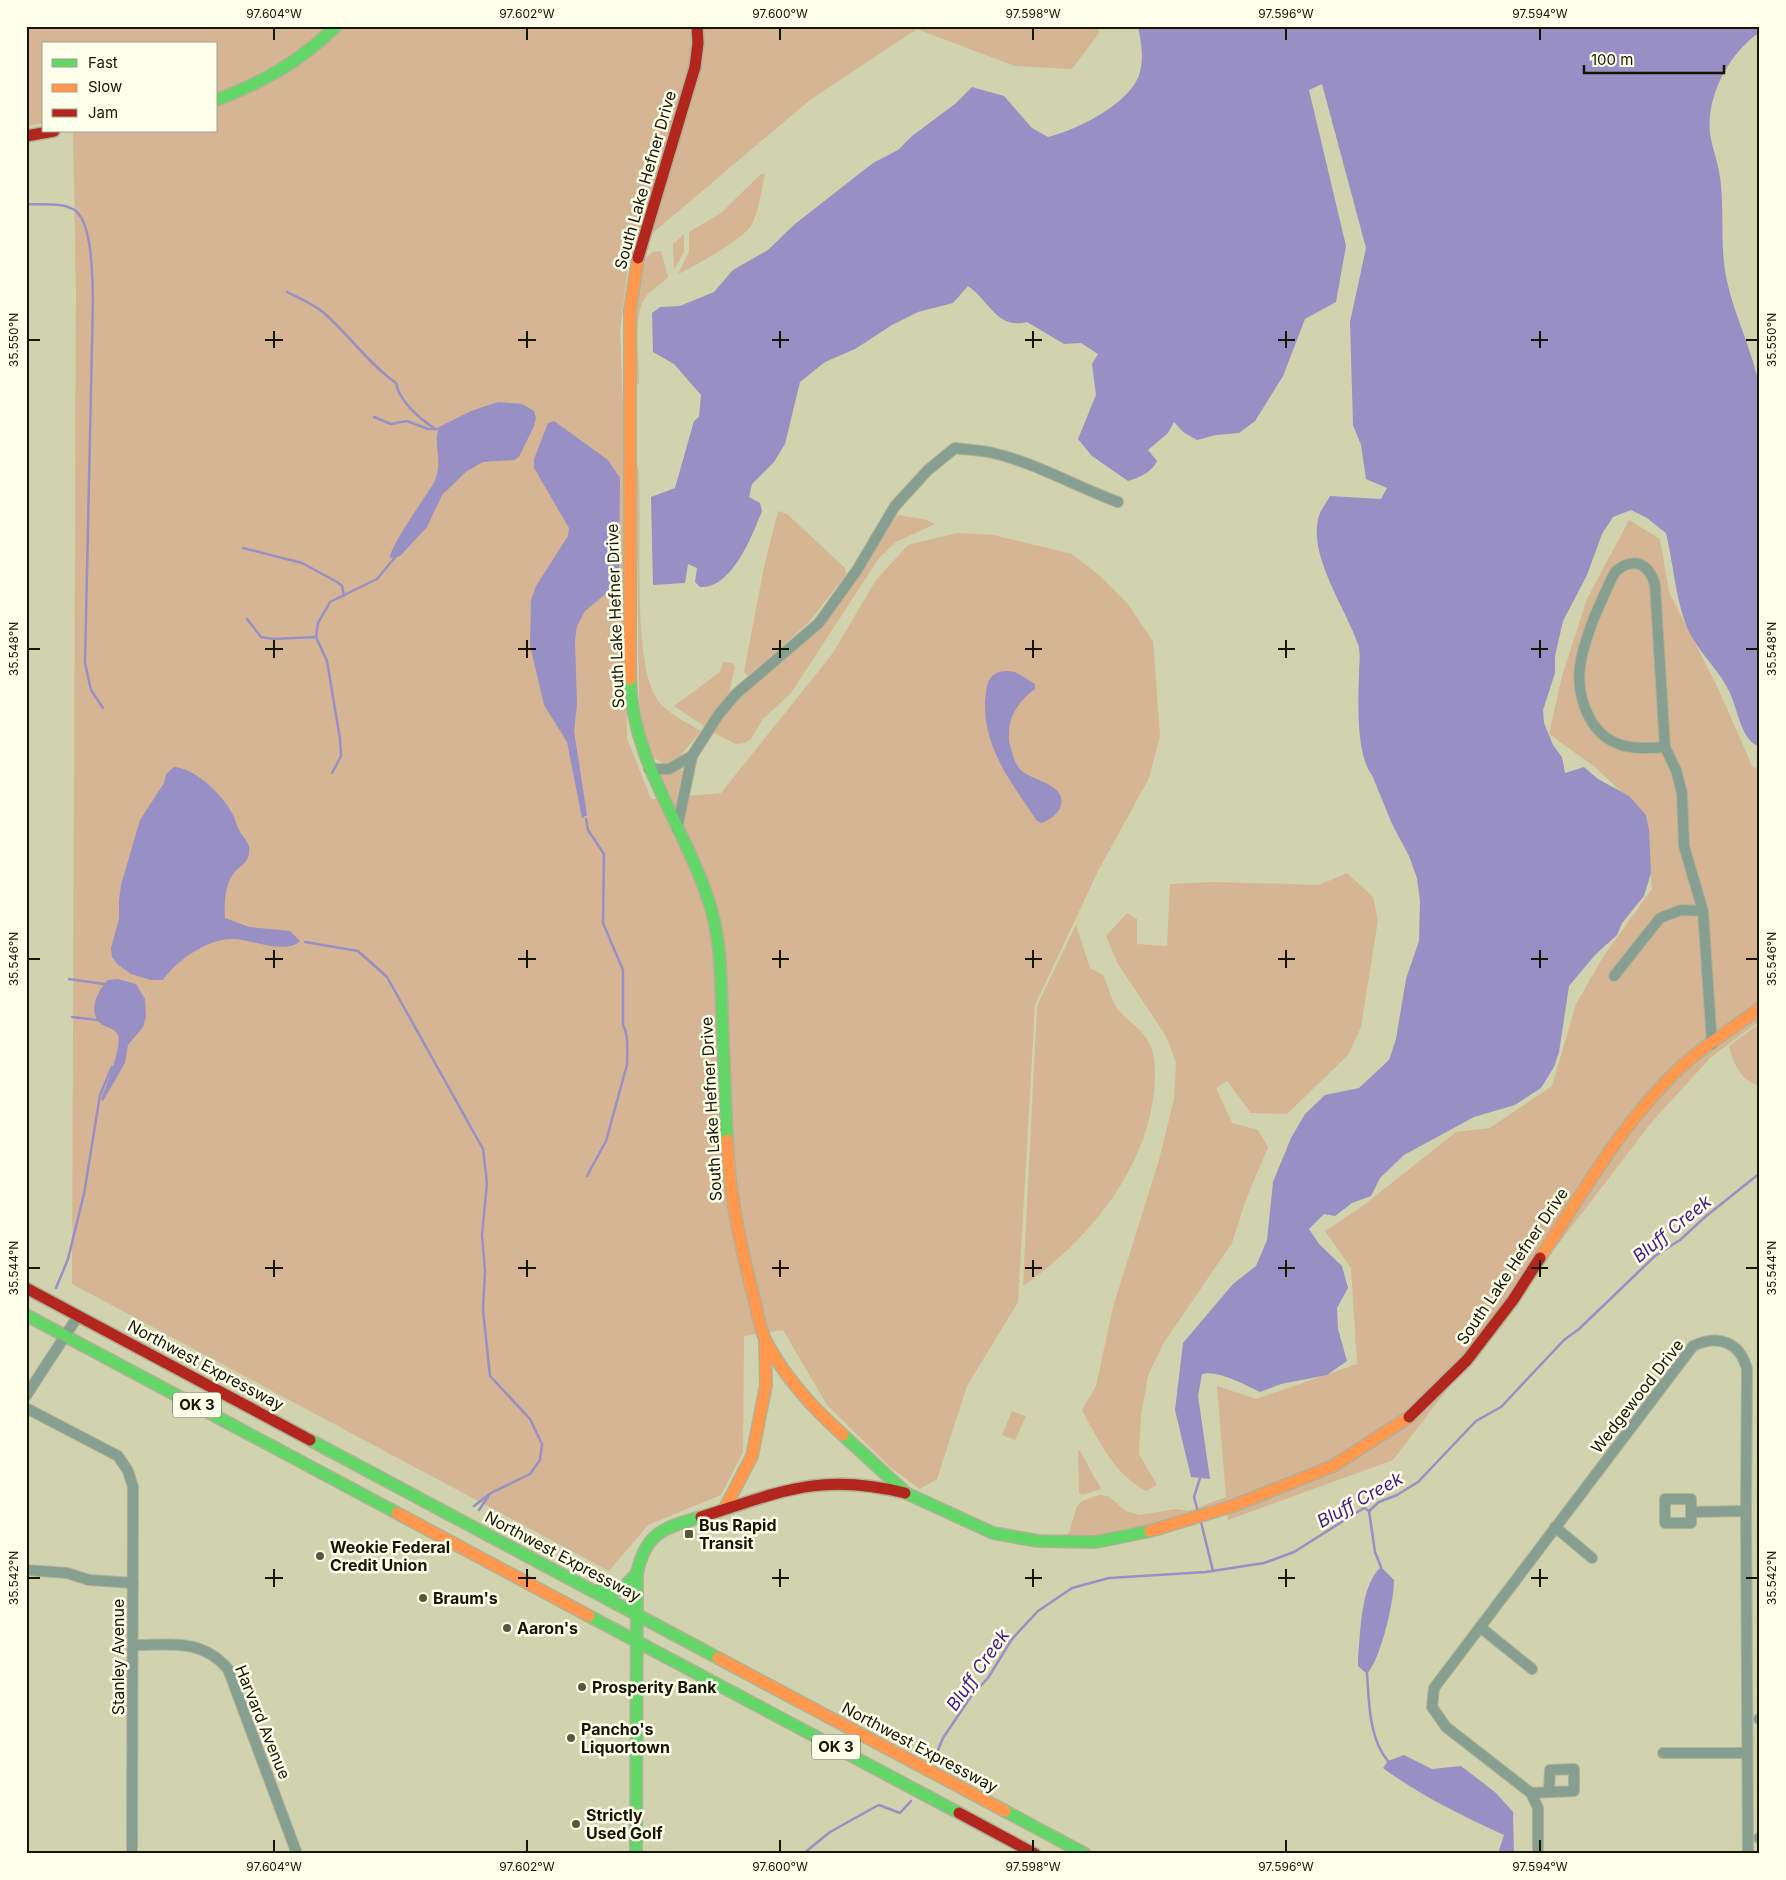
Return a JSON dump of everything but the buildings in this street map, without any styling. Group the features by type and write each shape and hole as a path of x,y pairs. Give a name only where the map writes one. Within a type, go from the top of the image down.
{"main road":[{"path":"218,99 250,89 290,67 336,26"},
{"name":"South Lake Hefner Drive","path":"697,26 698,44 695,67 639,249 630,310 630,682 637,734 649,768 677,830 694,860 710,904 720,960 728,1172 737,1232 765,1339 778,1363 828,1421 906,1493 993,1533 1046,1542 1076,1543 1117,1540 1189,1520 1260,1496 1333,1466 1374,1442 1426,1403 1484,1340 1513,1300 1612,1147 1643,1106 1684,1064 1760,1008"},
{"path":"26,136 48,132"},
{"name":"Northwest Expressway","path":"26,1288 1084,1854"},
{"name":"OK 3","path":"26,1315 1035,1854"},
{"path":"725,1508 752,1456 766,1385 765,1339"},
{"path":"327,1475 338,1454"},
{"path":"636,1854 637,1573 641,1553 654,1535 677,1524 725,1508 780,1491 820,1483 862,1482 906,1493"},
{"path":"595,1591 621,1590 637,1573"}],"street":[{"path":"677,830 692,756 719,714 736,694 819,622 857,570 896,506 928,470 955,448 992,453 1027,464 1081,489 1118,502"},
{"path":"1665,747 1628,748 1613,744 1593,724 1580,695 1578,673 1582,648 1612,577 1623,565 1629,563 1646,567 1651,572 1658,600 1665,747 1676,770 1682,792 1684,846 1703,911 1712,1044"},
{"path":"649,768 670,769 692,756"},
{"path":"1614,976 1660,918 1681,910 1703,911"},
{"path":"26,1396 78,1316"},
{"name":"Wedgewood Drive","path":"1531,1793 1446,1727 1432,1707 1434,1688 1693,1346 1707,1339 1735,1346 1743,1355 1747,1369 1748,1854"},
{"name":"Stanley Avenue","path":"26,1408 118,1456 133,1487 132,1854"},
{"path":"1692,1512 1746,1511"},
{"path":"1556,1527 1592,1558"},
{"path":"26,1570 67,1573 89,1580 134,1583"},
{"path":"1480,1627 1532,1670"},
{"name":"Harvard Avenue","path":"133,1645 192,1646 212,1653 228,1669 297,1854"},
{"path":"1663,1753 1747,1753"},
{"path":"1538,1854 1538,1808 1531,1793 1549,1791"}],"shaded area":[{"path":"26,26 1098,26 1099,33 1072,69 1015,66 917,29 810,100 630,252 620,330 625,459 627,739 651,799 667,798 659,774 680,769 683,771 677,797 721,793 833,653 876,580 908,545 957,533 993,535 1072,554 1100,576 1127,603 1153,641 1160,736 1149,778 1098,871 1035,1005 1018,1302 967,1386 937,1479 920,1489 890,1467 827,1405 783,1330 744,1336 743,1452 721,1495 648,1525 609,1571 72,1284 76,292 73,132 218,132 218,42 42,42 42,123 26,126"},
{"path":"1138,26 1760,26 1760,32 1739,51 1722,77 1712,105 1710,134 1720,179 1727,281 1760,390 1760,746 1754,744 1744,732 1730,693 1689,632 1679,600 1666,533 1647,518 1631,510 1613,517 1602,534 1587,575 1563,621 1555,656 1555,673 1543,710 1544,723 1553,745 1562,757 1565,773 1584,767 1598,779 1629,796 1646,815 1649,830 1651,873 1644,896 1622,923 1617,935 1595,955 1569,986 1559,1052 1554,1067 1541,1088 1515,1105 1474,1117 1404,1155 1380,1178 1371,1196 1352,1203 1335,1216 1324,1214 1309,1229 1319,1244 1342,1266 1348,1288 1337,1308 1338,1329 1347,1361 1327,1375 1281,1384 1260,1392 1223,1376 1208,1373 1202,1374 1198,1396 1210,1479 1191,1477 1175,1410 1183,1343 1233,1284 1256,1266 1267,1240 1273,1182 1291,1138 1305,1114 1325,1095 1359,1088 1389,1060 1396,1039 1406,979 1419,941 1420,901 1417,878 1409,856 1392,824 1363,755 1358,713 1360,659 1358,644 1330,581 1318,547 1317,531 1319,516 1330,496 1381,499 1387,488 1366,479 1361,445 1353,425 1350,322 1366,248 1322,84 1309,90 1346,246 1336,302 1305,319 1283,376 1255,421 1239,433 1216,435 1197,440 1183,432 1174,422 1168,433 1148,450 1157,461 1152,469 1128,481 1092,456 1078,439 1096,395 1092,364 1098,354 1081,343 1064,344 1027,322 1008,322 994,312 968,286 953,303 918,312 892,325 855,349 825,362 800,382 785,444 774,462 752,484 749,497 760,503 762,511 753,534 739,559 722,579 711,585 700,587 695,582 697,568 688,564 685,583 653,585 651,497 675,488 694,421 699,417 701,395 674,364 653,352 652,313 660,307 680,306 714,292 733,270 768,250 795,224 873,163 898,150 912,136 955,104 972,87 1004,96 1032,128 1048,137 1088,122 1102,114 1126,94 1135,83 1140,72 1142,55"},
{"path":"761,174 765,174 758,207 751,226 729,245 678,274 689,252 689,232 721,213"},
{"path":"684,234 684,252 674,270 673,244"},
{"path":"661,251 668,277 647,295 639,314 637,338 639,384 635,381 636,304 644,259 653,252"},
{"path":"498,402 522,404 534,411 536,418 534,426 519,457 514,460 483,462 467,471 442,495 427,527 400,556 390,558 396,543 433,484 436,476 438,469 437,434 439,427 471,411"},
{"path":"554,421 608,460 620,478 619,571 615,586 585,611 577,626 575,641 577,704 574,731 587,815 582,818 567,742 544,705 530,645 531,600 536,586 568,536 569,528 534,468 534,459 548,423"},
{"path":"638,466 641,627 644,659 650,685 664,707 701,731 677,760 665,764 651,756 643,730 639,696 636,468"},
{"path":"778,511 787,514 844,567 847,574 808,623 748,676 744,672 764,567"},
{"path":"899,515 927,520 935,524 896,542 879,558 791,693 763,719 751,739 745,743 736,744 712,732 724,715 748,689 806,639 894,516"},
{"path":"1629,520 1660,539 1669,592 1717,686 1753,768 1760,767 1760,1021 1711,1057 1651,1123 1393,1460 1228,1520 1226,1502 1145,1527 1102,1536 1068,1536 1077,1506 1082,1501 1099,1495 1108,1496 1126,1511 1140,1515 1176,1509 1189,1511 1226,1497 1217,1386 1256,1399 1357,1364 1351,1268 1325,1231 1364,1205 1456,1132 1490,1128 1552,1086 1576,1004 1603,957 1652,889 1646,815 1595,767 1549,734 1562,676 1587,599"},
{"path":"723,662 732,663 735,667 729,693 704,726 674,706 720,672"},
{"path":"1007,671 1015,672 1035,684 1035,689 1016,709 1012,717 1009,734 1013,755 1019,768 1028,775 1054,788 1061,798 1061,805 1056,814 1042,823 1037,821 999,761 987,728 985,711 988,683 994,674"},
{"path":"174,767 183,769 201,778 217,793 230,809 239,830 249,846 247,859 231,877 227,888 225,918 249,927 290,931 300,941 286,947 233,939 213,942 184,958 163,980 151,980 131,974 117,964 112,957 111,948 119,919 121,885 140,820 164,783 166,774"},
{"path":"1347,873 1373,897 1378,920 1361,1027 1348,1055 1287,1114 1251,1113 1227,1081 1216,1088 1232,1123 1258,1130 1268,1147 1245,1202 1232,1243 1163,1344 1148,1376 1141,1415 1139,1454 1157,1485 1146,1491 1134,1484 1116,1466 1101,1445 1082,1410 1096,1386 1113,1307 1159,1160 1174,1099 1176,1062 1166,1036 1118,964 1106,936 1127,913 1137,919 1137,944 1167,946 1170,884 1214,882 1319,885"},
{"path":"1076,925 1090,968 1103,975 1116,1007 1140,1030 1151,1047 1155,1066 1153,1100 1147,1128 1136,1156 1107,1206 1068,1250 1023,1286 1037,1006"},
{"path":"118,979 136,984 145,999 146,1017 143,1027 128,1045 125,1063 103,1101 101,1099 113,1067 119,1041 117,1032 99,1022 94,1012 94,1006 104,984 108,980"},
{"path":"1760,1023 1760,1085 1748,1081 1739,1071 1729,1046"},
{"path":"1012,1411 1026,1416 1015,1440 1002,1435"},
{"path":"1078,1450 1101,1489 1082,1495 1079,1493"},
{"path":"1381,1567 1394,1580 1393,1590 1382,1643 1367,1674 1358,1666 1361,1622 1369,1585"},
{"path":"1404,1755 1432,1769 1461,1766 1496,1793 1513,1812 1514,1854 1498,1854 1504,1835 1427,1796 1383,1768 1388,1761"}],"waterway":[{"path":"26,204 56,205 73,209 80,215 88,236 92,264 93,298 85,663 91,690 103,708"},
{"path":"287,292 324,313 377,368 396,383 406,403 417,415 434,428"},
{"path":"374,417 391,424 407,421 428,429 437,429"},
{"path":"243,548 302,563 337,582 342,586 344,596"},
{"path":"332,773 341,756 340,739 327,661 316,637 318,623 330,602 377,579 397,555"},
{"path":"247,619 261,637 273,639 316,637"},
{"path":"586,819 588,830 604,854 603,923 623,970 623,1025 626,1034 627,1050 627,1065 606,1141 587,1176"},
{"path":"305,942 358,951 387,977 483,1149 487,1183 482,1235 485,1271 483,1310 490,1376 530,1419 542,1444 540,1460 530,1474 491,1493 474,1506"},
{"path":"69,979 104,984"},
{"path":"72,1017 98,1020"},
{"path":"56,1288 68,1259 84,1194 100,1095 112,1067"},
{"name":"Bluff Creek","path":"938,1750 943,1738 972,1695 988,1678 1012,1639 1038,1611 1072,1588 1109,1578 1206,1572 1264,1563 1294,1552 1364,1508 1369,1511 1379,1502 1397,1495 1418,1482 1476,1421 1501,1407 1564,1340 1579,1329 1655,1256 1680,1240 1705,1217 1760,1173"},
{"path":"1198,1512 1194,1497 1200,1478"},
{"path":"479,1510 488,1497"},
{"path":"1369,1511 1375,1552 1381,1567"},
{"path":"1201,1522 1213,1571"},
{"path":"1367,1674 1371,1720 1377,1742 1388,1761"},
{"name":"Bluff Creek","path":"803,1854 830,1832 879,1805 900,1813 911,1801"}],"traffic: fast":[{"path":"218,99 280,70 309,50 336,26"},
{"path":"630,679 633,709 640,738 661,793 699,874 716,930 721,972 727,1140"},
{"path":"26,1315 397,1513"},
{"path":"843,1435 906,1493 993,1533 1038,1541 1096,1542 1150,1531"},
{"path":"310,1440 718,1658"},
{"path":"636,1854 637,1573 641,1559 651,1540 667,1529 701,1517"},
{"path":"596,1591 621,1590 637,1573"},
{"path":"589,1616 959,1813"},
{"path":"1005,1811 1085,1854"}],"traffic: slow":[{"path":"630,679 630,310 638,258"},
{"path":"1540,1258 1623,1132 1662,1086 1692,1057 1760,1008"},
{"path":"727,1140 736,1218 764,1336 773,1354 791,1379 821,1414 843,1435"},
{"path":"725,1508 752,1456 766,1385 765,1342"},
{"path":"1150,1531 1233,1506 1333,1466 1409,1417"},
{"path":"397,1513 589,1616"},
{"path":"718,1658 1005,1811"}],"traffic: jam":[{"path":"638,258 695,67 698,43 697,26"},
{"path":"26,136 48,132"},
{"path":"1409,1417 1467,1360 1513,1300 1540,1258"},
{"path":"26,1288 310,1440"},
{"path":"701,1517 778,1493 824,1485 848,1484 905,1493"},
{"path":"959,1813 1035,1854"}],"place":[{"name":"Bus Rapid Transit","path":"689,1534"},
{"name":"Weokie Federal Credit Union","path":"320,1556"},
{"name":"Braum's","path":"423,1598"},
{"name":"Aaron's","path":"507,1628"},
{"name":"Prosperity Bank","path":"582,1687"},
{"name":"Pancho's Liquortown","path":"571,1738"},
{"name":"Strictly Used Golf","path":"576,1824"}]}
